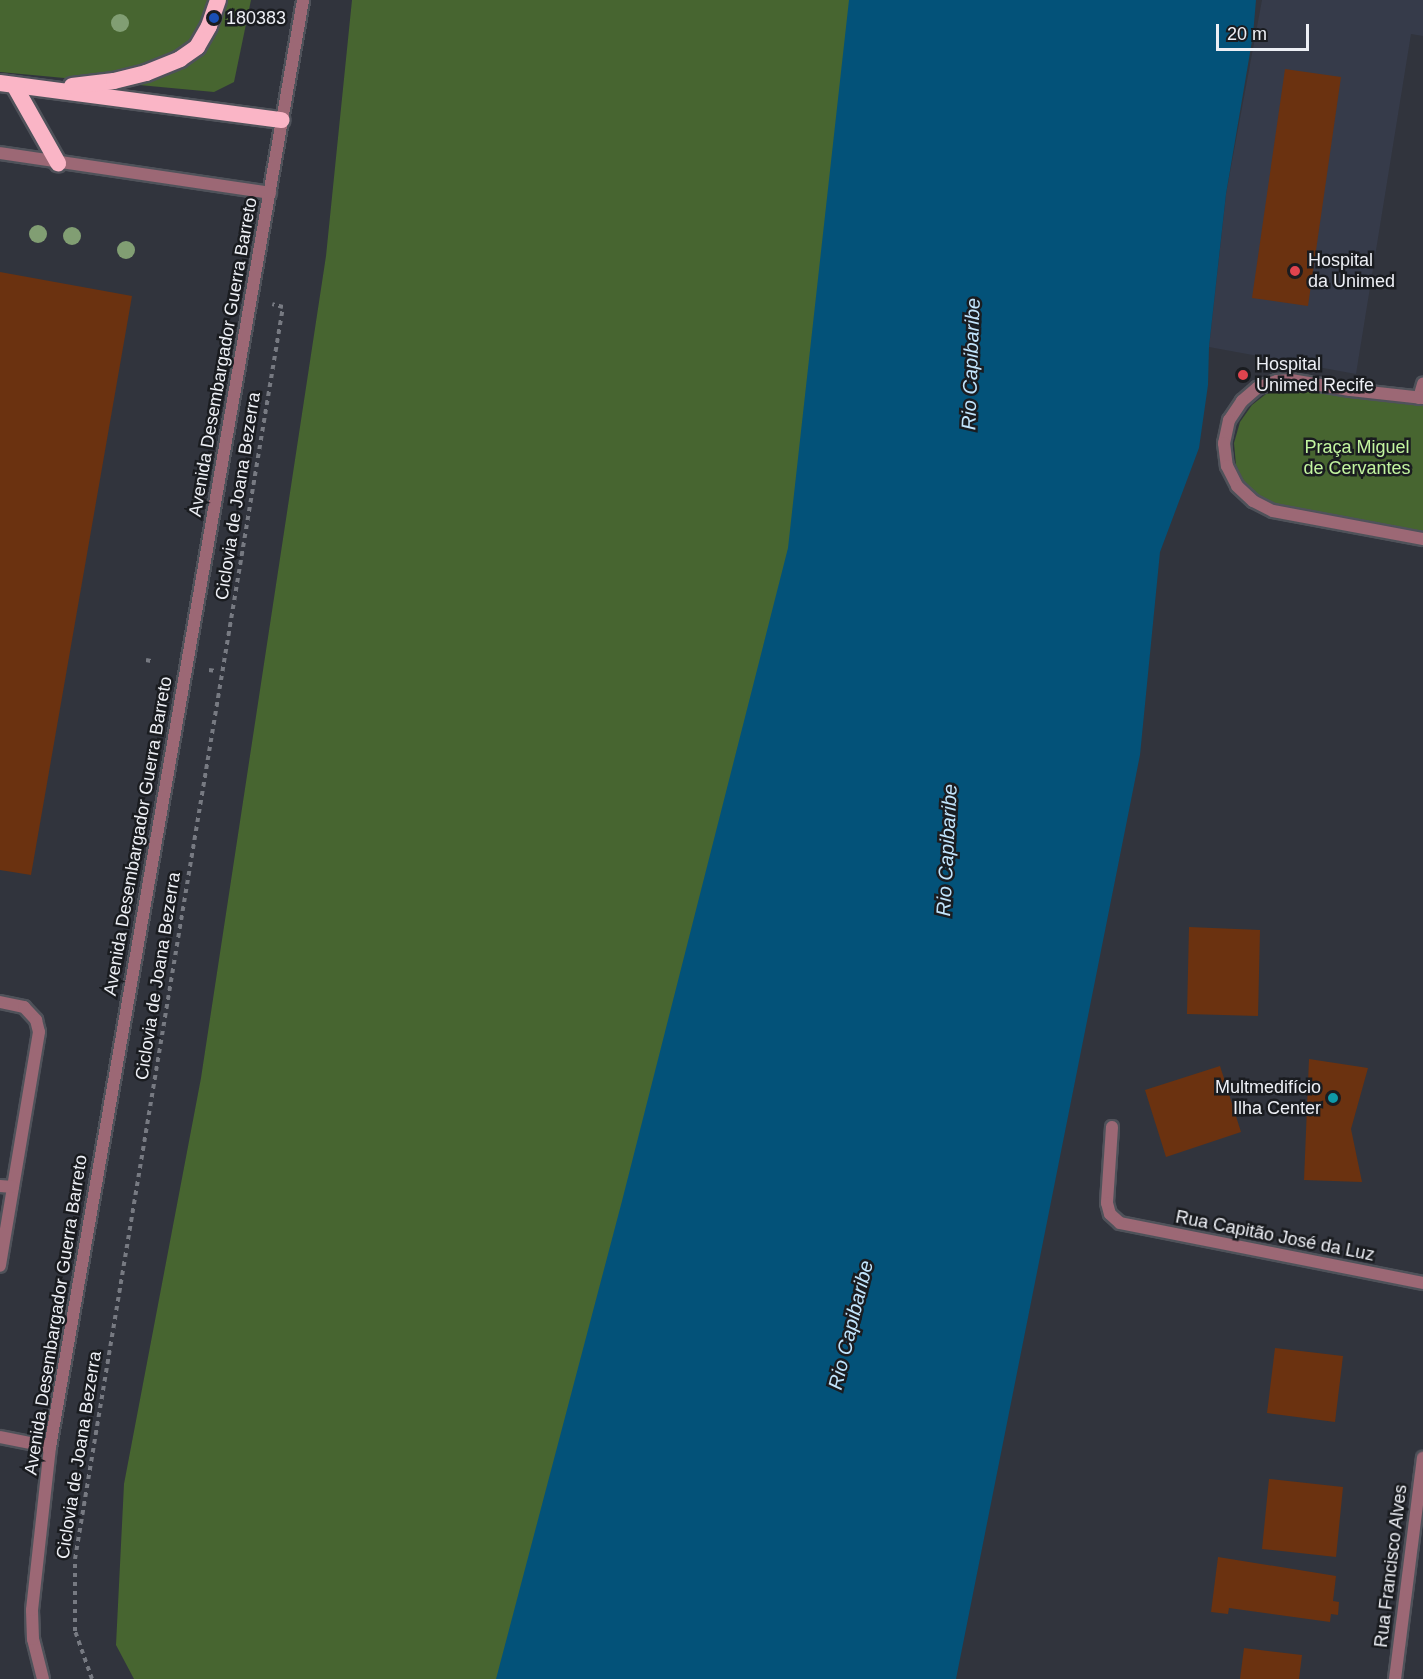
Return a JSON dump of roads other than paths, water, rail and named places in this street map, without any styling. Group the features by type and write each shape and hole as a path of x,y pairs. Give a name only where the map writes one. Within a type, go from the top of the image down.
{"highway":[{"path":"44,88 114,81 146,73 180,58 196,47 209,26 218,0"},
{"path":"7,84 282,120"},
{"path":"7,84 58,163"}],"street":[{"name":"Avenida Desembargador Guerra Barreto","path":"44,1679 33,1639 32,1610 50,1447 303,0"},
{"path":"0,153 270,193"},
{"path":"1423,384 1421,398 1350,390 1291,380 1277,381 1257,388 1242,401 1229,420 1224,442 1227,466 1237,486 1253,501 1273,511 1423,539"},
{"path":"0,1002 24,1007 36,1020 39,1032 1,1258"},
{"name":"Rua Capitão José da Luz","path":"1112,1127 1107,1203 1110,1214 1119,1223 1423,1283"},
{"path":"0,1186 13,1187"},
{"path":"0,1437 50,1447"},
{"name":"Rua Francisco Alves","path":"1395,1679 1423,1458"}],"water":[{"name":"Rio Capibaribe","path":"849,0 1256,0 1253,35 1226,194 1209,347 1208,385 1199,448 1160,552 1140,755 956,1679 496,1679 622,1201 788,548"}],"place":[{"name":"180383","path":"214,18"},
{"name":"Hospital da Unimed","path":"1295,271"},
{"name":"Hospital Unimed Recife","path":"1243,375"},
{"name":"Multmedifício Ilha Center","path":"1333,1098"}],"park label":[{"name":"Praça Miguel de Cervantes","path":"1357,458"}]}
